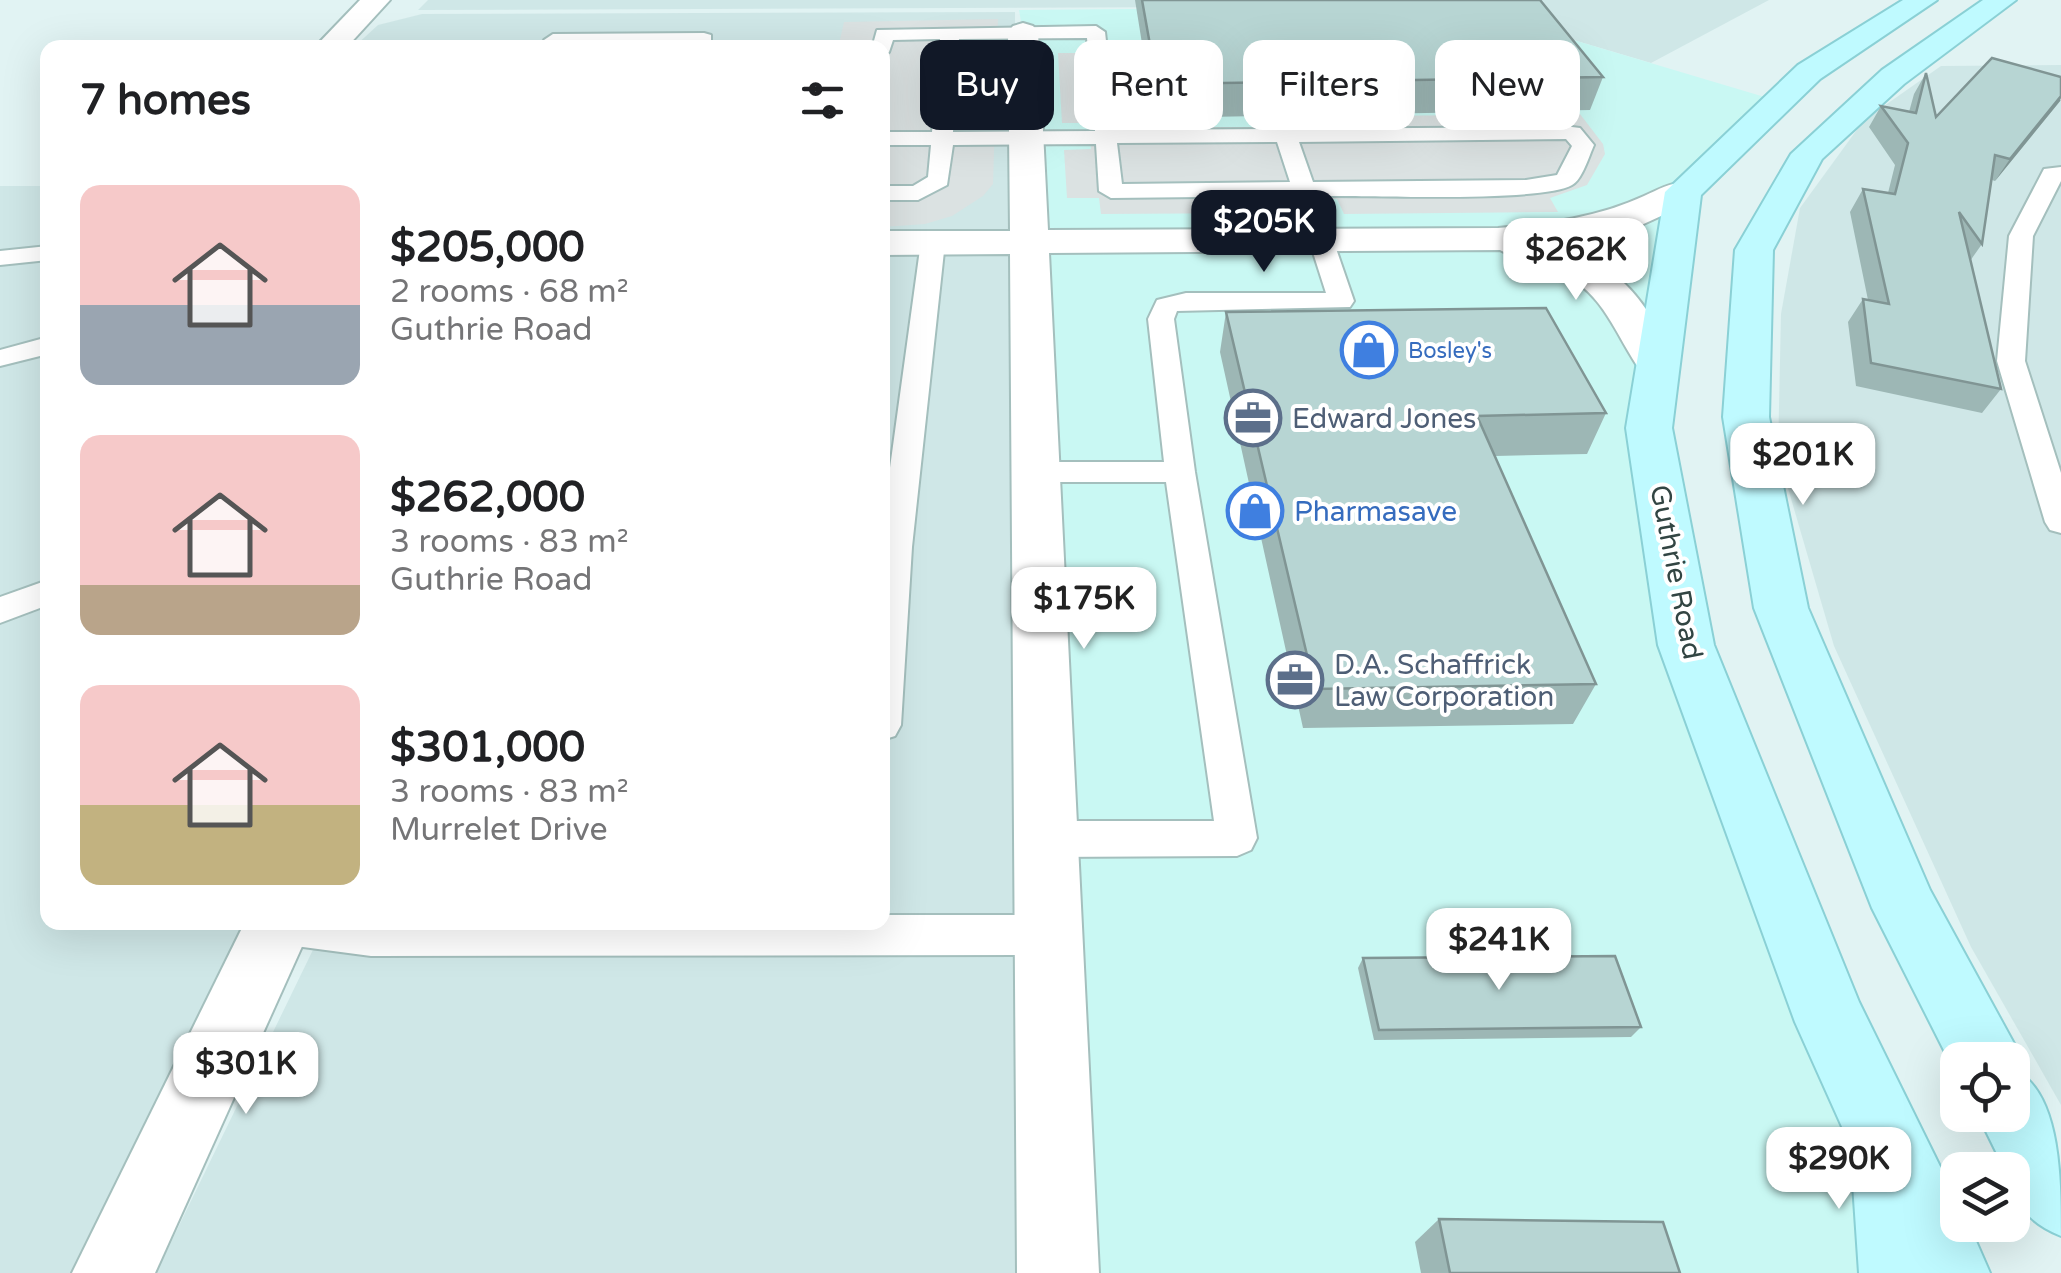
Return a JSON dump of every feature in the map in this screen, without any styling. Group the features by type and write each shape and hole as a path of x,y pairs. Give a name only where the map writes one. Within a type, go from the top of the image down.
{"main road":[{"path":"1683,192 1809,72 1923,0"},
{"path":"1977,1042 1904,908 1781,608 1746,417 1754,250 1808,154 1892,77 2002,0"},
{"name":"Guthrie Road","path":"1683,192 1650,428 1686,644 1831,1022 1949,1273"},
{"path":"2026,1132 2061,1197"},
{"path":"1888,1141 1900,1273"}],"street":[{"path":"337,40 376,0"},
{"path":"1023,32 1058,1273"},
{"path":"890,242 1498,239 1566,232 1624,219 1683,192"},
{"path":"1498,239 1577,262 1598,276 1620,296 1656,364"},
{"path":"113,1273 277,930"}],"lane":[{"path":"883,40 884,34 1096,32 1104,136 1111,192 1526,187 1566,180 1583,145 1572,133 1286,134 1104,136 942,138 890,138"},
{"path":"890,194 918,193 939,180 950,33"},
{"path":"684,40 704,39"},
{"path":"1046,838 1237,838 1180,472 1161,319 1166,306 1186,301 1341,301 1286,134"},
{"path":"2060,520 2011,361 2021,236 2052,174 2061,174"},
{"path":"890,540 933,242"},
{"path":"0,258 40,254"},
{"path":"0,358 40,347"},
{"path":"1036,472 1180,472"},
{"path":"0,610 40,595"},
{"path":"326,930 372,936 1048,936"}],"shaded area":[{"path":"428,0 1769,0 1651,63 1459,6 418,10"},
{"path":"1459,6 1573,40 1435,40 1435,130 1580,130 1580,42 1778,101 1683,192 1650,429 1900,1273 1058,1273 1026,130 1054,130 1054,40 1023,40 1019,10"},
{"path":"1015,12 1015,40 920,40 920,130 1015,130 1018,1273 156,1273 323,930 890,930 890,40 362,40 378,25 422,14"},
{"path":"998,19 997,40 920,40 920,130 995,130 993,184 983,196 952,216 925,224 890,226 890,40 840,40 844,22"},
{"path":"1058,53 1074,53 1074,123 1062,123"},
{"path":"2061,65 2061,1105 2030,1051 2030,1042 2025,1042 1971,947 1834,646 1778,454 1781,314 1800,208 1864,120 1941,66"},
{"path":"1580,114 1603,144 1605,154 1587,185 1550,198 1558,212 1344,214 1337,199 1271,200 1274,213 1101,214 1099,198 1067,198 1064,150 1091,149 1089,130 1415,130 1415,116 1435,115 1435,130 1580,130"},
{"path":"0,186 40,186 40,930 277,930 113,1273 0,1273"}],"building":[{"path":"1142,0 1540,0 1573,40 1435,40 1435,80 1415,80 1415,40 1243,40 1243,83 1223,83 1223,40 1149,40"},
{"path":"1580,49 1603,77 1580,77"},
{"path":"1992,58 2061,77 2061,96 2010,159 1995,155 1982,244 1959,212 2001,389 1871,363 1863,299 1889,304 1863,189 1895,194 1908,143 1881,106 1916,113 1926,73 1936,117"},
{"path":"1546,308 1606,413 1477,416 1596,684 1315,689 1226,312"},
{"path":"1615,956 1641,1027 1379,1030 1363,958"},
{"path":"1439,1219 1663,1222 1680,1273 1450,1273"}],"place":[{"name":"Bosley's","path":"1369,350"},
{"name":"Edward Jones","path":"1253,418"},
{"name":"Pharmasave","path":"1255,511"},
{"name":"D.A. Schaffrick Law Corporation","path":"1295,680"}]}
